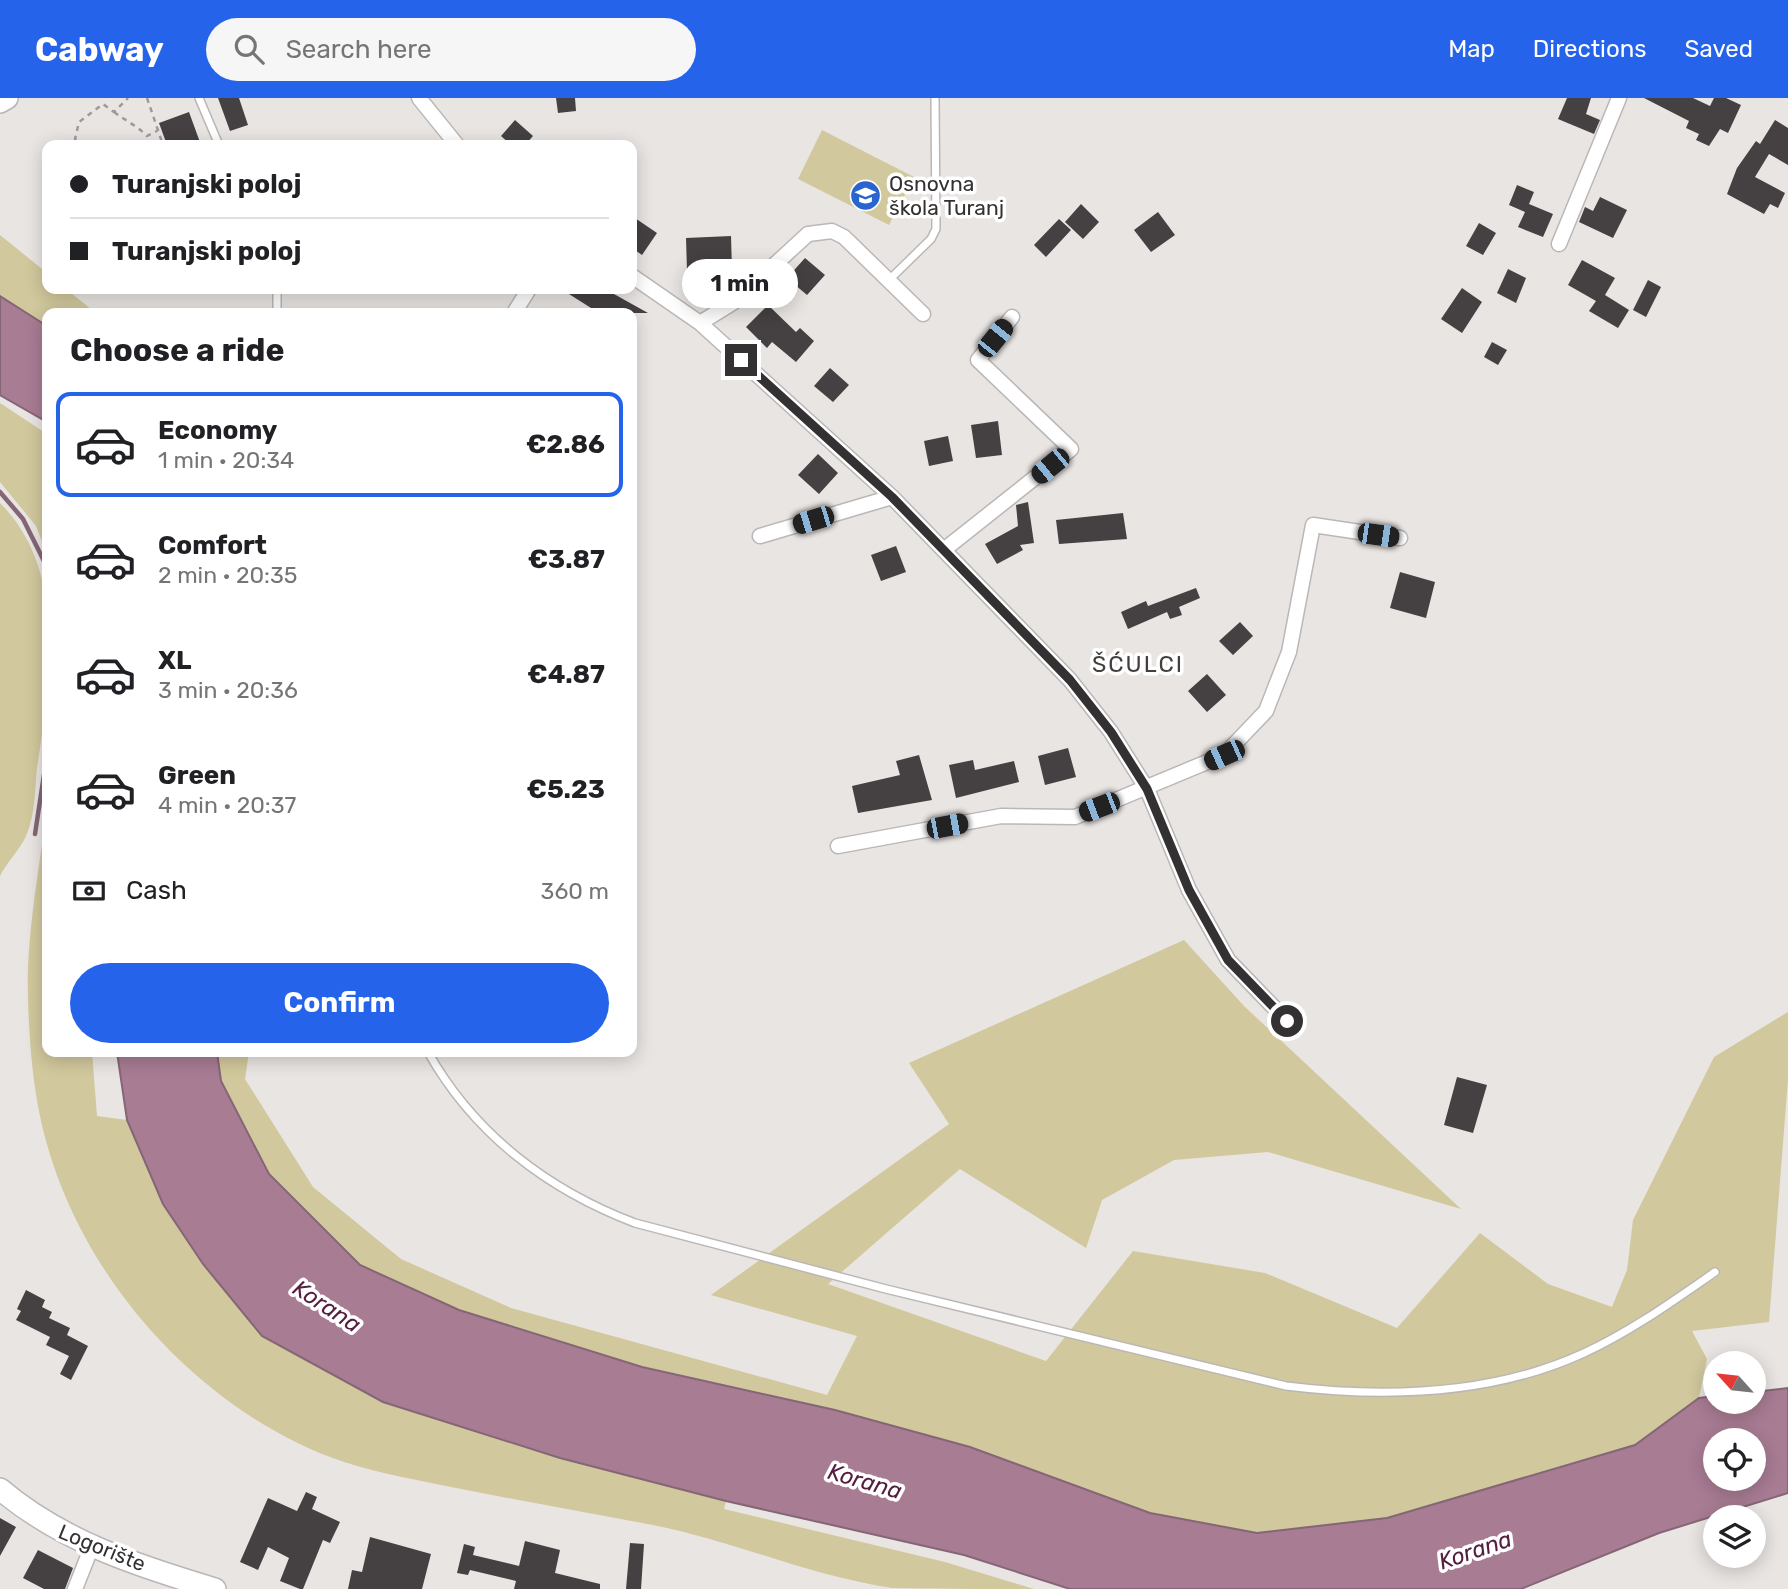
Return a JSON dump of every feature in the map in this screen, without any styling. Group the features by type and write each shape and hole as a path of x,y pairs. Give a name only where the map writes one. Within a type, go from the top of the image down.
{"main road":[{"path":"0,102 6,98"},
{"name":"Logorište","path":"0,1489 50,1527 92,1546 215,1589"}],"street":[{"path":"419,98 453,140"},
{"path":"1559,244 1619,98"},
{"path":"700,323 734,302 797,241 820,230 832,231 844,237 923,314"},
{"path":"637,279 700,323 892,497 1070,680 1111,732 1147,789 1189,890 1228,960 1287,1021"},
{"path":"945,550 1071,449 978,360 1012,317"},
{"path":"760,536 892,497"},
{"path":"838,846 1002,816 1075,817 1224,755 1266,710 1289,652 1313,526 1400,538"},
{"path":"75,1589 92,1546"}],"lane":[{"path":"200,98 217,140"},
{"path":"890,279 931,239 936,229 935,98"},
{"path":"431,1057 467,1108 508,1150 556,1185 635,1223 886,1289 1286,1386 1352,1392 1419,1391 1484,1382 1527,1372 1584,1353 1671,1302 1715,1272"}],"path":[{"path":"114,112 128,98"},
{"path":"147,98 162,140"},
{"path":"77,140 79,122 103,104 126,121 134,123 147,136 157,131"}],"shaded area":[{"path":"822,130 914,177 889,225 798,179"},
{"path":"0,235 42,269 42,294 72,294 90,308 42,308 42,323 0,296"},
{"path":"0,403 42,431 42,541 36,526 0,482"},
{"path":"0,503 22,530 36,561 42,583 42,730 30,824 26,837 0,876"},
{"path":"42,845 42,1057 92,1057 97,1116 127,1120 163,1204 383,1402 560,1458 726,1501 724,1509 945,1562 1034,1589 892,1588 862,1583 653,1525 387,1474 330,1457 278,1433 229,1401 184,1364 143,1322 108,1275 78,1224 56,1171 40,1116 30,1042 28,974"},
{"path":"1184,940 1244,1006 1461,1209 1268,1152 1174,1160 1102,1200 1086,1248 960,1169 828,1284 1046,1361 1133,1251 1265,1273 1397,1328 1480,1233 1548,1284 1612,1307 1627,1270 1633,1220 1714,1057 1788,1012 1788,1079 1769,1322 1692,1331 1703,1352 1703,1378 1699,1398 1635,1445 1387,1518 1257,1533 1150,1513 970,1447 835,1410 642,1367 459,1310 360,1265 269,1174 221,1081 218,1057 248,1057 245,1079 313,1187 401,1259 511,1308 827,1395 857,1336 711,1295 949,1124 909,1063"}],"water":[{"path":"0,296 42,323 42,419 0,395"},
{"name":"Korana","path":"118,1057 218,1057 221,1081 269,1174 360,1265 459,1310 642,1367 835,1410 970,1447 1150,1513 1257,1533 1387,1518 1635,1445 1699,1398 1703,1398 1703,1414 1766,1414 1766,1391 1788,1388 1788,1493 1749,1505 1703,1505 1703,1519 1659,1533 1521,1589 1070,1589 964,1555 726,1501 560,1458 383,1402 262,1336 203,1264 163,1204 127,1120"}],"building":[{"path":"218,98 239,98 248,125 230,131"},
{"path":"556,98 575,98 576,111 558,113"},
{"path":"1567,98 1591,98 1586,114 1600,120 1594,134 1558,119"},
{"path":"1644,98 1693,98 1710,106 1714,98 1726,98 1741,105 1728,133 1720,129 1709,146 1696,140 1699,134 1686,128 1689,121"},
{"path":"189,112 199,140 165,140 159,123"},
{"path":"515,120 533,136 529,140 505,140 501,136"},
{"path":"1775,120 1788,128 1788,165 1769,154 1755,177 1785,193 1778,208 1770,204 1764,214 1727,194 1737,168 1756,141 1760,144"},
{"path":"1517,185 1534,192 1529,204 1553,214 1543,237 1518,227 1525,212 1509,205"},
{"path":"1600,197 1627,210 1613,238 1579,222 1585,207 1593,211"},
{"path":"1081,204 1099,222 1083,239 1065,222"},
{"path":"1158,212 1175,235 1151,252 1134,230"},
{"path":"637,219 657,233 642,255 637,252"},
{"path":"1059,219 1071,230 1046,257 1034,245"},
{"path":"1479,223 1496,233 1483,255 1466,246"},
{"path":"731,236 732,270 687,271 686,238"},
{"path":"805,258 825,275 807,295 787,278"},
{"path":"1582,260 1615,278 1605,295 1629,310 1618,328 1589,311 1596,301 1568,285"},
{"path":"1508,269 1526,278 1516,303 1497,293"},
{"path":"1648,280 1661,287 1646,317 1633,310"},
{"path":"1462,288 1482,302 1462,333 1441,319"},
{"path":"569,294 614,294 648,313 637,313 637,308 591,308"},
{"path":"768,305 796,332 800,328 814,341 796,362 772,342 767,348 746,327"},
{"path":"1492,342 1507,350 1498,365 1484,357"},
{"path":"830,368 849,385 833,402 814,386"},
{"path":"998,421 1002,455 976,458 971,425"},
{"path":"948,436 953,461 929,466 924,441"},
{"path":"818,454 838,473 819,494 798,475"},
{"path":"1028,502 1034,543 1020,545 1023,550 997,564 985,544 1018,526 1016,505"},
{"path":"1123,513 1127,539 1059,544 1056,520"},
{"path":"896,546 906,572 881,581 871,555"},
{"path":"1400,572 1435,582 1426,618 1390,608"},
{"path":"1196,588 1200,598 1179,607 1182,615 1170,619 1167,612 1128,629 1121,612 1146,601 1148,606"},
{"path":"1240,622 1253,636 1233,655 1219,641"},
{"path":"1207,674 1226,695 1207,712 1188,691"},
{"path":"1068,748 1076,777 1045,785 1038,756"},
{"path":"919,755 932,800 858,813 852,786 900,775 896,761"},
{"path":"973,760 975,770 1014,761 1019,782 956,798 949,765"},
{"path":"1457,1077 1487,1085 1473,1133 1444,1125"},
{"path":"26,1290 45,1300 42,1307 52,1312 49,1318 70,1328 67,1335 88,1346 71,1380 60,1374 69,1356 46,1345 50,1337 16,1320 21,1311 17,1309"},
{"path":"306,1492 317,1497 312,1509 340,1522 330,1543 323,1540 303,1589 300,1589 280,1581 289,1558 268,1547 258,1570 240,1562 268,1498 297,1511"},
{"path":"0,1518 16,1527 0,1556"},
{"path":"370,1537 431,1554 422,1589 348,1589 352,1570 362,1572"},
{"path":"525,1541 560,1550 555,1573 600,1584 600,1589 514,1589 516,1581 470,1570 468,1575 457,1573 464,1544 475,1547 473,1555 519,1566"},
{"path":"630,1543 644,1544 641,1589 626,1589"},
{"path":"38,1550 73,1568 65,1589 44,1589 23,1578"}],"waterway":[{"path":"0,492 23,519 42,557"},
{"path":"35,834 42,788"}],"place":[{"name":"Osnovna škola Turanj","path":"866,196"}],"district":[{"name":"ŠĆULCI","path":"1138,664"}],"route":[{"path":"741,360 892,497 1070,680 1111,732 1147,789 1189,890 1228,960 1287,1021"}]}
